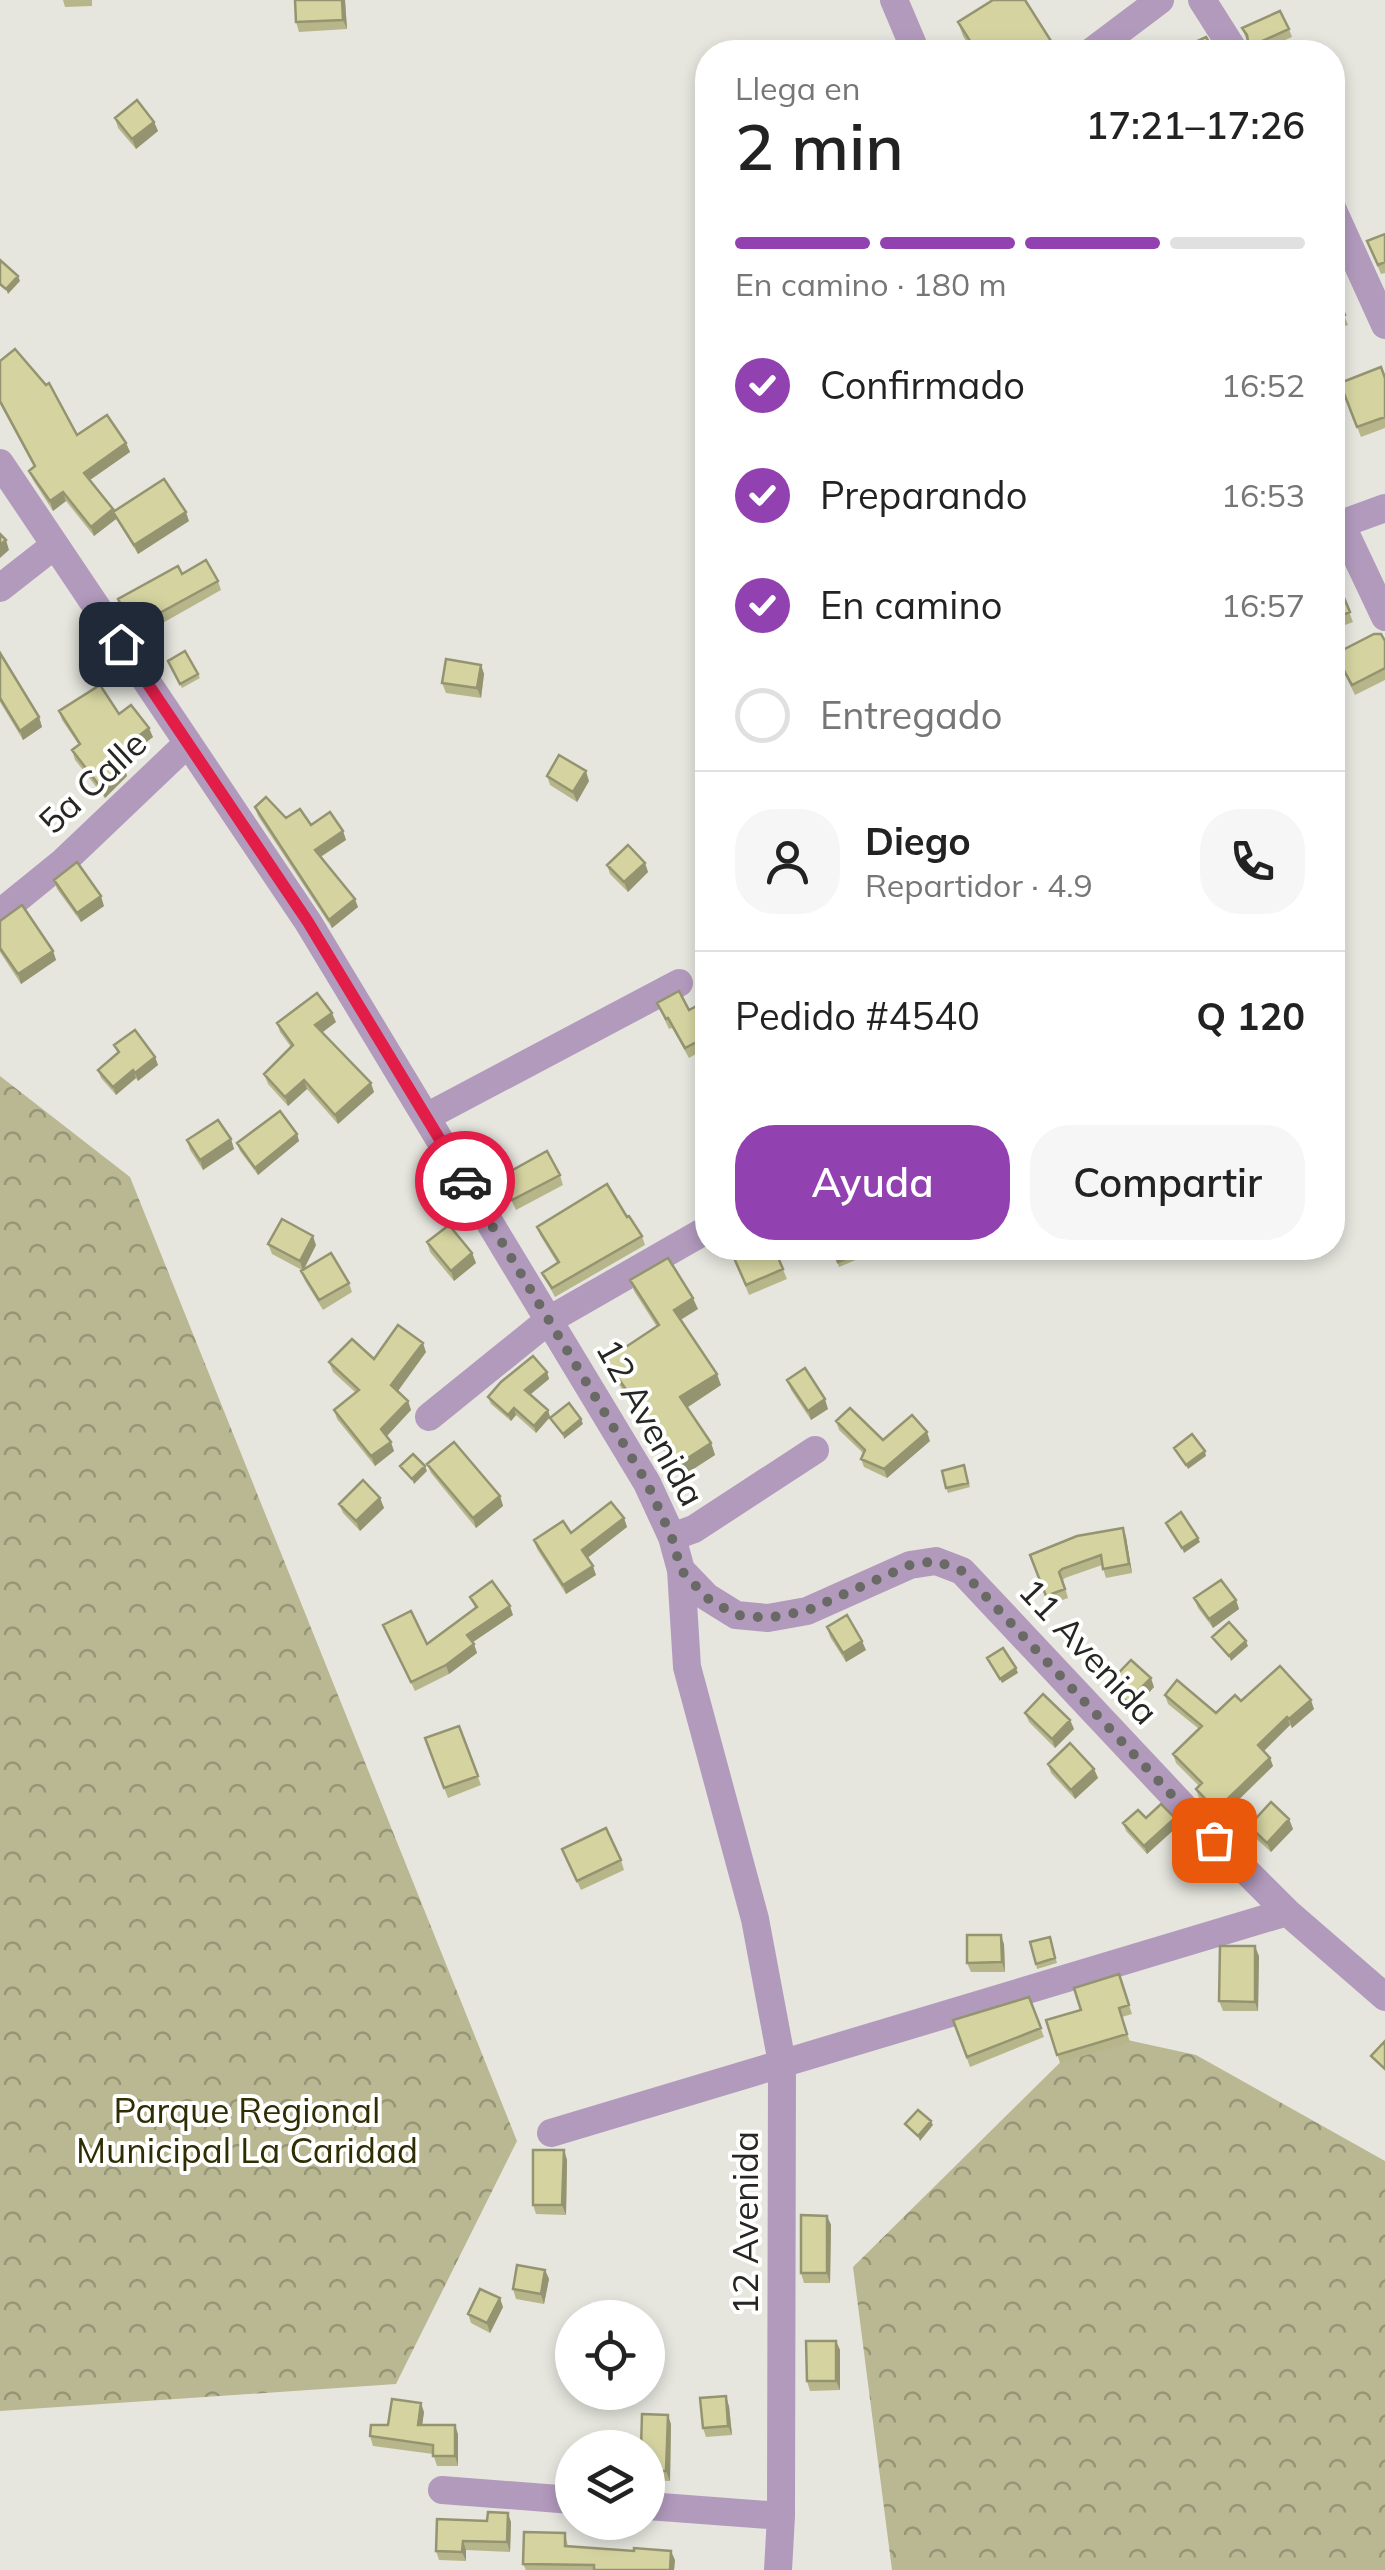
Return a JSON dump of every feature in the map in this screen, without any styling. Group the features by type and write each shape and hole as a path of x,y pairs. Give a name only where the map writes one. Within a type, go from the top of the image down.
{"street":[{"path":"894,0 911,40"},
{"path":"1107,40 1160,0"},
{"path":"1202,0 1227,40"},
{"path":"1345,258 1385,325"},
{"name":"12 Avenida","path":"0,463 308,922 647,1483 672,1538 681,1570 687,1667 756,1919 782,2063 778,2570"},
{"path":"1345,522 1385,508"},
{"path":"1345,534 1385,616"},
{"path":"0,588 55,545"},
{"name":"5a Calle","path":"0,912 64,861 188,743"},
{"path":"426,1117 679,983"},
{"path":"429,1417 549,1320 695,1236"},
{"path":"672,1538 694,1530 816,1450"},
{"name":"11 Avenida","path":"681,1570 707,1598 736,1615 768,1618 806,1611 910,1565 936,1561 962,1571 1214,1840 1286,1912 1385,1996"},
{"path":"551,2133 1286,1912"},
{"path":"442,2490 555,2499"},
{"path":"665,2507 781,2516"}],"green space":[{"name":"Parque Regional Municipal La Caridad","path":"0,1076 130,1177 517,2141 396,2384 0,2411"},
{"path":"1091,2032 1196,2055 1385,2161 1385,2570 892,2570 853,2267"}],"building":[{"path":"295,0 342,0 343,20 296,22"},
{"path":"993,0 1025,0 1050,40 969,40 958,22"},
{"path":"1280,11 1289,29 1265,40 1248,40 1242,28"},
{"path":"137,100 154,122 132,139 115,118"},
{"path":"1385,234 1385,262 1378,265 1367,241"},
{"path":"0,260 18,276 6,289 0,284"},
{"path":"15,349 46,385 49,383 77,435 107,415 126,443 84,473 113,509 91,527 63,492 50,501 29,471 35,466 0,401 0,361"},
{"path":"1381,367 1385,378 1385,417 1357,427 1345,396 1345,381"},
{"path":"164,479 186,512 134,545 113,512"},
{"path":"206,560 218,581 134,627 118,599 178,566 182,574"},
{"path":"1381,634 1385,641 1385,668 1352,685 1345,672 1345,649"},
{"path":"185,651 198,674 180,684 168,661"},
{"path":"0,653 39,717 20,731 0,698"},
{"path":"446,659 481,665 477,688 442,683"},
{"path":"100,685 119,714 131,705 149,728 114,755 124,767 102,789 72,750 80,744 59,711"},
{"path":"559,755 586,771 573,792 547,776"},
{"path":"266,797 286,818 300,809 311,825 330,812 343,831 315,850 355,899 329,920 255,807"},
{"path":"628,845 645,863 624,882 607,865"},
{"path":"77,862 101,896 77,913 54,880"},
{"path":"22,905 53,951 18,974 0,948 0,921"},
{"path":"679,991 689,1010 695,1007 695,1043 685,1048 657,1003"},
{"path":"317,993 332,1013 315,1025 371,1083 335,1115 304,1080 285,1097 264,1074 293,1045 277,1023"},
{"path":"135,1030 155,1057 113,1087 98,1070 119,1052 114,1045"},
{"path":"280,1111 297,1134 255,1168 237,1143"},
{"path":"218,1120 231,1139 200,1160 187,1140"},
{"path":"547,1151 560,1175 512,1200 500,1177"},
{"path":"607,1184 642,1236 552,1288 542,1273 559,1262 537,1227"},
{"path":"282,1219 313,1236 300,1261 268,1244"},
{"path":"449,1225 472,1253 451,1271 427,1242"},
{"path":"331,1253 349,1283 319,1300 301,1271"},
{"path":"668,1258 693,1298 674,1310 717,1374 680,1397 711,1443 677,1465 606,1360 659,1325 630,1280"},
{"path":"735,1260 779,1260 783,1269 746,1285"},
{"path":"398,1325 423,1343 391,1385 408,1401 381,1429 391,1442 371,1456 334,1410 359,1390 329,1362 352,1339 374,1359"},
{"path":"533,1356 547,1372 525,1390 548,1410 534,1426 514,1408 508,1415 488,1397"},
{"path":"805,1368 825,1399 808,1411 787,1380"},
{"path":"569,1403 581,1419 563,1434 550,1418"},
{"path":"850,1408 883,1440 912,1415 927,1432 884,1469 861,1459 865,1450 836,1421"},
{"path":"1192,1434 1205,1451 1186,1465 1174,1448"},
{"path":"454,1442 500,1496 473,1518 427,1464"},
{"path":"413,1454 425,1466 412,1479 400,1466"},
{"path":"964,1465 968,1483 946,1488 942,1471"},
{"path":"363,1480 380,1498 356,1521 339,1504"},
{"path":"611,1502 624,1518 582,1550 593,1566 563,1585 534,1540 563,1521 571,1533"},
{"path":"1181,1512 1198,1538 1182,1548 1166,1523"},
{"path":"1123,1528 1129,1564 1103,1569 1101,1555 1062,1569 1059,1572 1065,1589 1046,1596 1030,1555 1077,1536"},
{"path":"1221,1580 1236,1600 1209,1619 1194,1598"},
{"path":"492,1581 510,1606 467,1635 474,1644 446,1665 411,1682 383,1625 411,1611 427,1644 477,1607 470,1597"},
{"path":"847,1615 862,1641 843,1653 827,1627"},
{"path":"1229,1622 1246,1641 1229,1656 1212,1637"},
{"path":"1003,1648 1016,1668 1000,1679 987,1658"},
{"path":"1131,1660 1151,1678 1127,1702 1108,1684"},
{"path":"1280,1666 1311,1700 1258,1745 1270,1758 1216,1810 1196,1789 1202,1783 1173,1754 1202,1726 1165,1695 1177,1680 1216,1713 1235,1695 1241,1701"},
{"path":"1043,1694 1070,1720 1052,1739 1025,1713"},
{"path":"459,1726 478,1776 444,1788 425,1738"},
{"path":"1070,1743 1094,1769 1071,1790 1048,1764"},
{"path":"1271,1802 1289,1819 1267,1843 1249,1826"},
{"path":"1161,1804 1175,1818 1144,1846 1123,1823 1138,1810 1146,1818"},
{"path":"606,1828 621,1860 577,1881 562,1849"},
{"path":"967,1935 1001,1935 1002,1962 967,1963"},
{"path":"1050,1937 1055,1958 1036,1964 1030,1942"},
{"path":"1220,1946 1255,1946 1255,2002 1219,2001"},
{"path":"1119,1974 1129,2005 1119,2008 1127,2034 1057,2055 1046,2020 1081,2010 1074,1988"},
{"path":"1029,1997 1041,2028 967,2057 953,2020"},
{"path":"1385,2041 1385,2069 1371,2056"},
{"path":"918,2110 931,2121 918,2136 905,2124"},
{"path":"533,2150 564,2150 562,2205 533,2205"},
{"path":"801,2215 827,2216 827,2273 801,2273"},
{"path":"517,2265 545,2270 541,2294 513,2289"},
{"path":"480,2289 500,2298 487,2323 468,2314"},
{"path":"806,2341 836,2341 836,2381 807,2381"},
{"path":"726,2396 728,2426 703,2428 700,2398"},
{"path":"392,2399 421,2403 418,2425 455,2425 455,2456 433,2456 433,2445 370,2436 371,2425 388,2425"},
{"path":"642,2414 668,2415 666,2471 665,2430 642,2430"},
{"path":"488,2512 508,2513 507,2542 463,2541 462,2552 436,2551 437,2519 487,2521"},
{"path":"524,2532 555,2533 555,2540 565,2540 565,2546 671,2551 670,2570 594,2570 594,2565 523,2564"}],"way so far":[{"path":"465,1181 647,1483 672,1538 681,1570 707,1598 736,1615 768,1618 806,1611 910,1565 936,1561 962,1571 1214,1840"}],"route":[{"path":"121,644 308,922 465,1181"}]}
